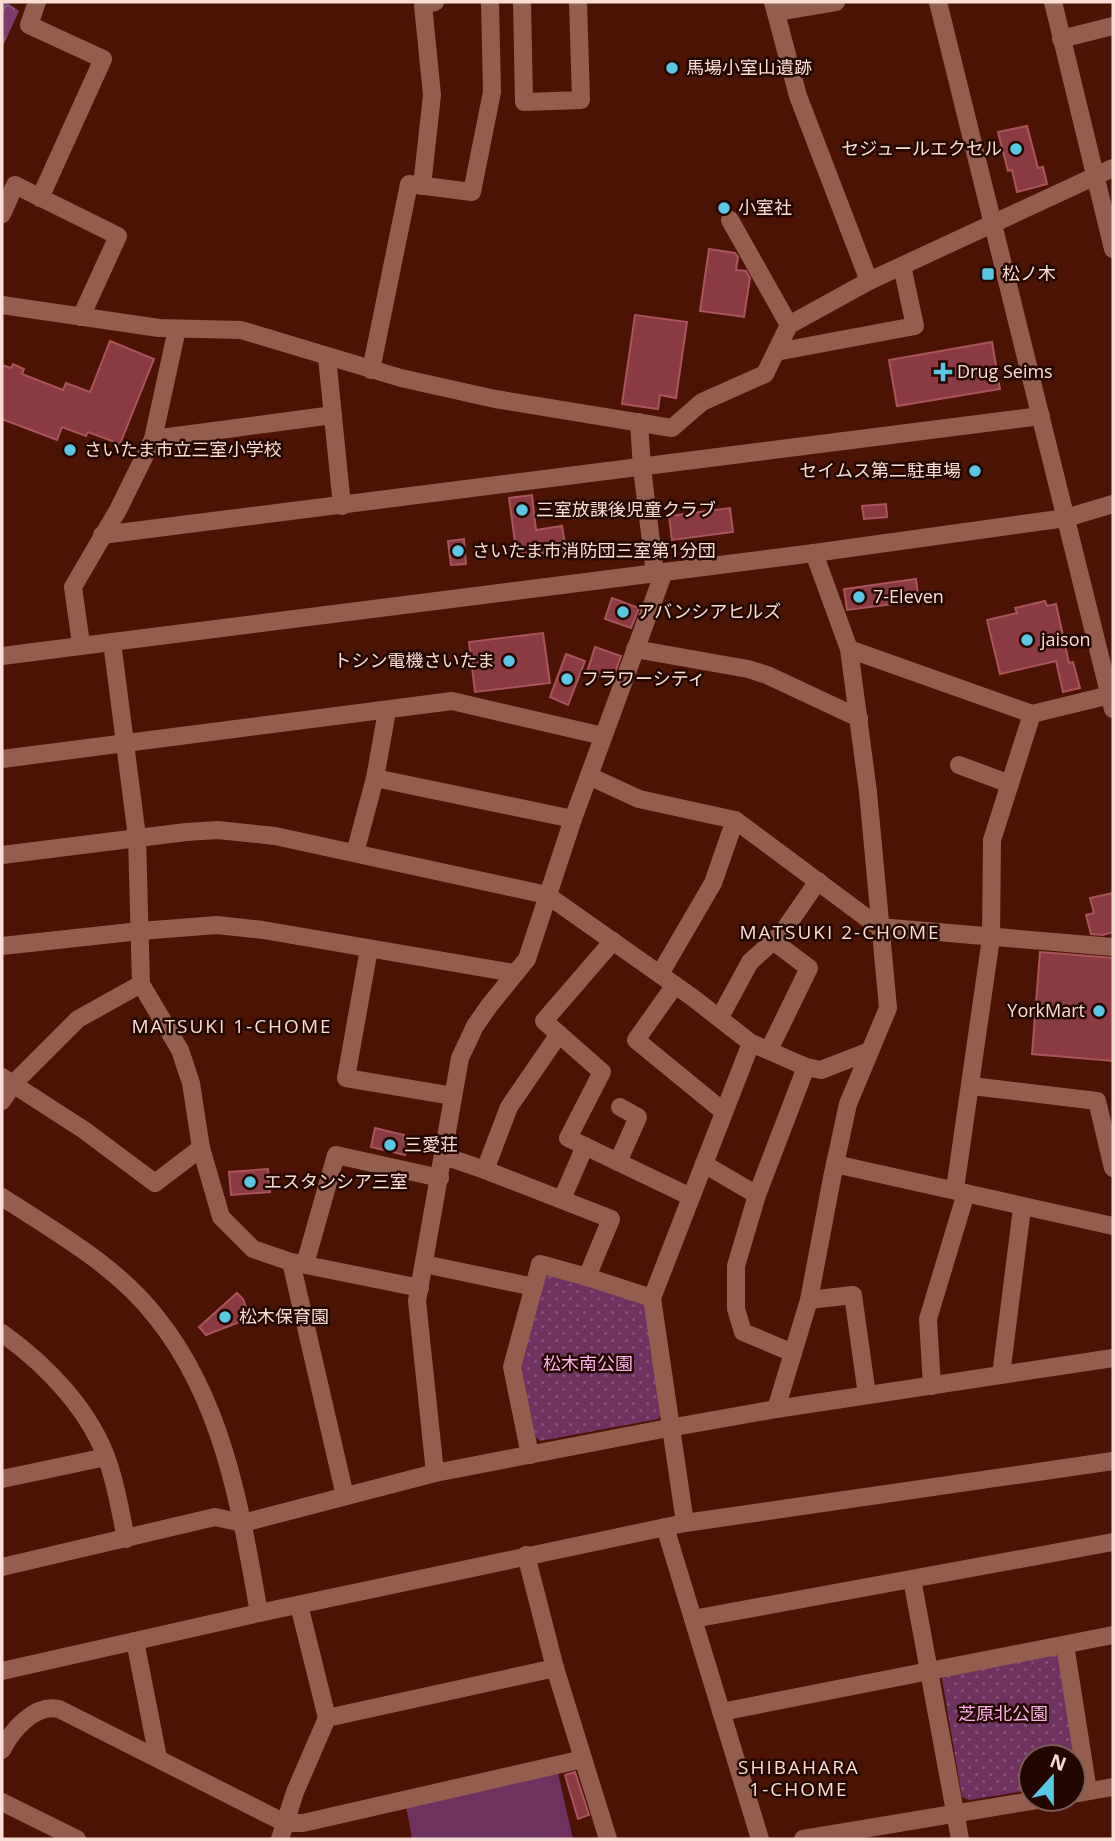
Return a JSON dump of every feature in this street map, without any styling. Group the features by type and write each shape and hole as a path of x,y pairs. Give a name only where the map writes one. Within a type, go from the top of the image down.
{"street":[{"path":"37,2 29,24 103,59 40,198"},
{"path":"422,186 432,95 423,5 435,2"},
{"path":"371,370 409,184 472,192 492,92 490,2"},
{"path":"522,2 524,102 581,100 578,2"},
{"path":"836,2 774,7 798,96 869,281"},
{"path":"849,649 1032,714 1111,702 938,2"},
{"path":"1052,2 1113,249"},
{"path":"1061,39 1113,26"},
{"path":"2,305 177,329 242,330 371,370 495,399 672,428 702,402 765,374 789,325 869,281 1113,169"},
{"path":"2,214 15,185 118,236 80,317"},
{"path":"730,220 789,325"},
{"path":"776,352 915,326 902,266"},
{"path":"81,645 73,587 118,510 153,439 177,329"},
{"path":"327,357 342,506"},
{"path":"153,439 333,415"},
{"path":"102,536 1041,416"},
{"path":"435,1473 417,1301 453,1096 464,1046 489,1006 527,959 547,894 635,649 659,573 642,468 639,422"},
{"path":"2,656 814,553 1066,518 1113,504"},
{"path":"776,1409 809,1300 848,1104 888,1008 859,719 849,649 814,553"},
{"path":"112,642 137,837 141,984 180,1050 191,1083 201,1148 221,1217 253,1249 298,1263 420,1288"},
{"path":"635,649 748,669 767,675 859,719"},
{"path":"2,759 452,701 603,736"},
{"path":"355,853 375,778 387,711"},
{"path":"932,1386 928,1319 960,1191 991,938 992,840 1032,714"},
{"path":"959,765 1010,784"},
{"path":"589,776 639,799 735,820 879,927 1113,947"},
{"path":"375,778 573,819"},
{"path":"660,974 713,883 735,820"},
{"path":"2,855 137,837 218,830 275,836 547,894 720,1017 751,1043 806,1067 821,1070 870,1051"},
{"path":"720,1017 750,962 782,933 818,881"},
{"path":"2,946 199,925 230,926 514,973"},
{"path":"613,941 544,1021 603,1072 568,1138 691,1197"},
{"path":"769,1050 809,968 773,941"},
{"path":"369,950 345,1078 453,1096"},
{"path":"2,1101 7,1080 78,1019 141,984"},
{"path":"675,985 636,1040 724,1112"},
{"path":"485,1170 509,1107 559,1034"},
{"path":"685,1523 652,1298 751,1043"},
{"path":"793,1353 743,1332 736,1309 736,1266 757,1195 806,1067"},
{"path":"7,1080 84,1130 155,1183 201,1148"},
{"path":"972,1086 1097,1101 1113,1168"},
{"path":"618,1162 638,1117 620,1107"},
{"path":"562,1199 585,1146"},
{"path":"345,1496 298,1263 336,1155 440,1178"},
{"path":"444,1156 611,1219 587,1277"},
{"path":"704,1164 757,1195"},
{"path":"835,1164 960,1191 1022,1208 1113,1226"},
{"path":"2,1196 79,1248 121,1281 157,1317 191,1368 221,1439 243,1523 259,1613"},
{"path":"1001,1375 1022,1208"},
{"path":"530,1454 512,1367 540,1264 652,1298"},
{"path":"424,1265 534,1287"},
{"path":"809,1300 853,1295 867,1395"},
{"path":"2,1333 29,1352 65,1391 93,1430 106,1457 126,1539"},
{"path":"2,1567 215,1517 243,1523 435,1473 671,1427 1113,1358"},
{"path":"2,1479 106,1457"},
{"path":"2,1671 526,1555 685,1523 1113,1461"},
{"path":"665,1527 760,1839"},
{"path":"693,1619 1113,1542"},
{"path":"526,1555 555,1668 608,1839"},
{"path":"912,1579 960,1839"},
{"path":"283,1831 295,1792 327,1718 299,1605"},
{"path":"721,1712 1113,1635"},
{"path":"135,1641 158,1758"},
{"path":"1065,1645 1075,1743"},
{"path":"327,1718 555,1668"},
{"path":"2,1750 18,1727 38,1711 49,1707 76,1717 158,1758 283,1831 303,1824 583,1759"},
{"path":"1087,1792 1113,1787"},
{"path":"2,1802 77,1839"},
{"path":"803,1839 1017,1803"}],"green space":[{"path":"2,2 19,11 2,48"},
{"name":"松木南公園","path":"549,1271 647,1305 663,1411 658,1419 540,1441 535,1436 518,1363 541,1277"},
{"name":"芝原北公園","path":"1058,1653 1074,1743 1017,1743 1017,1792 969,1800 962,1797 942,1679 945,1671"},
{"path":"558,1773 573,1839 412,1839 406,1806"}],"building":[{"name":"セジュールエクセル","path":"1027,126 1038,168 1043,167 1047,184 1017,192 1012,170 1008,171 998,132"},
{"path":"709,249 735,253 738,257 736,270 746,271 750,278 744,317 700,311"},
{"path":"635,315 687,322 676,398 660,395 658,409 622,404"},
{"path":"110,341 154,359 120,444 88,432 86,436 62,427 57,440 2,419 2,365 11,368 13,364 24,369 22,374 63,390 66,383 90,392"},
{"path":"992,342 1000,389 897,406 889,360"},
{"path":"532,495 536,530 562,526 566,550 517,557 509,498"},
{"path":"886,504 887,517 864,519 862,506"},
{"path":"730,508 733,532 672,540 669,516"},
{"path":"464,539 466,564 451,565 448,541"},
{"path":"916,579 918,595 909,596 910,602 847,610 844,589"},
{"name":"アバンシアヒルズ","path":"612,598 639,608 631,628 605,619"},
{"path":"1045,601 1047,606 1056,604 1069,663 1073,662 1080,688 1063,692 1056,661 1000,674 987,620 1017,613 1015,608"},
{"path":"543,633 550,683 475,692 469,642"},
{"path":"595,647 621,656 612,681 587,672"},
{"name":"フラワーシティ","path":"566,654 585,661 568,705 550,697"},
{"path":"1113,893 1113,932 1091,934 1086,915 1094,913 1090,898"},
{"path":"1040,952 1113,958 1113,1061 1032,1054"},
{"name":"三愛荘","path":"375,1128 404,1135 403,1140 408,1142 405,1155 371,1147"},
{"name":"エスタンシア三室","path":"268,1169 270,1192 231,1195 229,1172"},
{"path":"237,1293 243,1299 250,1318 206,1335 199,1327"},
{"path":"575,1772 589,1815 578,1819 565,1775"}],"place":[{"name":"馬場小室山遺跡","path":"672,68"},
{"name":"セジュールエクセル","path":"1016,149"},
{"name":"小室社","path":"724,208"},
{"name":"松ノ木","path":"988,274"},
{"name":"Drug Seims","path":"943,372"},
{"name":"さいたま市立三室小学校","path":"70,450"},
{"name":"セイムス第二駐車場","path":"975,471"},
{"name":"三室放課後児童クラブ","path":"522,510"},
{"name":"さいたま市消防団三室第1分団","path":"458,551"},
{"name":"7-Eleven","path":"859,597"},
{"name":"アバンシアヒルズ","path":"623,612"},
{"name":"jaison","path":"1027,640"},
{"name":"トシン電機さいたま","path":"509,661"},
{"name":"フラワーシティ","path":"567,679"},
{"name":"YorkMart","path":"1099,1011"},
{"name":"三愛荘","path":"390,1145"},
{"name":"エスタンシア三室","path":"250,1182"},
{"name":"松木保育園","path":"225,1317"}],"district":[{"name":"MATSUKI 2-CHOME","path":"840,932"},
{"name":"MATSUKI 1-CHOME","path":"232,1026"},
{"name":"SHIBAHARA 1-CHOME","path":"799,1778"}]}
